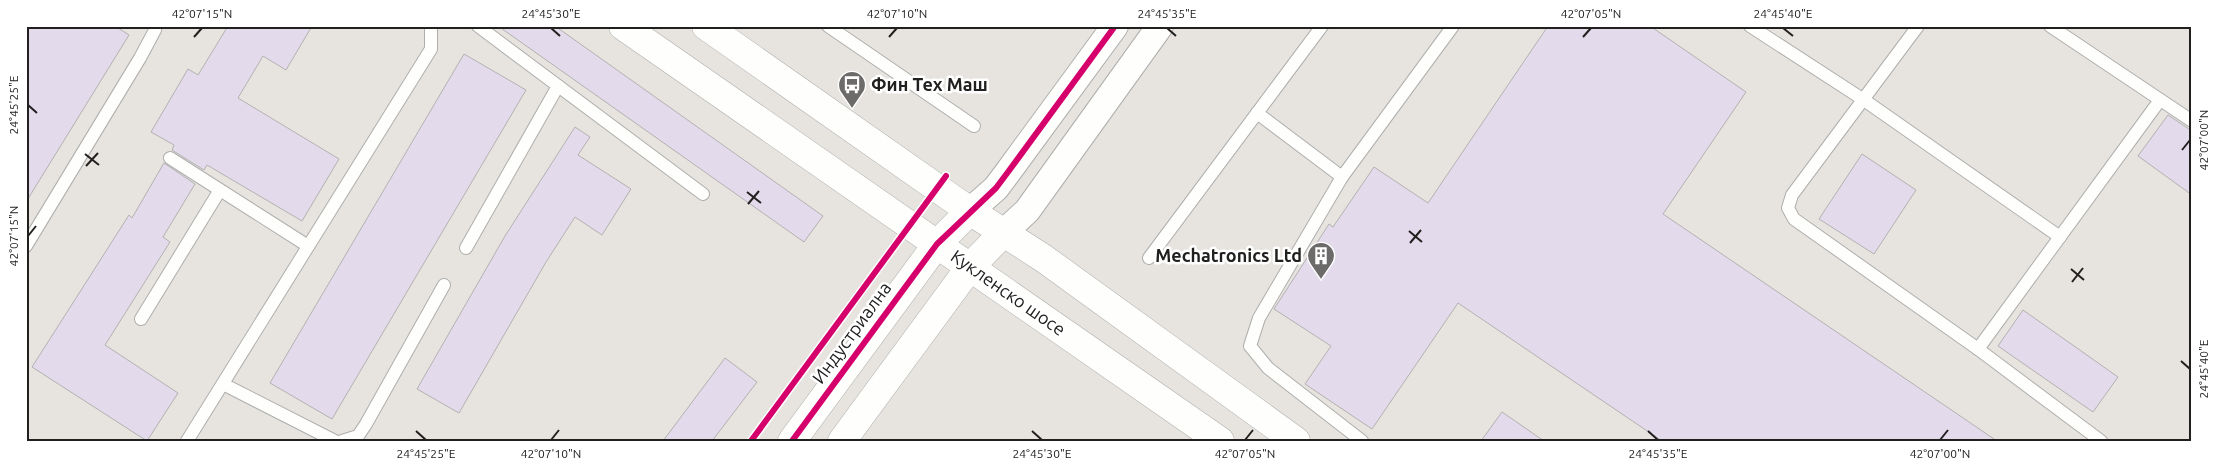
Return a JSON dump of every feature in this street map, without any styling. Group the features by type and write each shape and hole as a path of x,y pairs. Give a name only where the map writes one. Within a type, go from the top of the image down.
{"main road":[{"name":"Кукленско шосе","path":"624,26 1220,441"},
{"path":"706,26 1003,233 1043,258 1296,441"},
{"name":"Индустриална","path":"792,441 937,244 970,210"},
{"path":"842,441 970,267 1003,233"}],"street":[{"path":"970,210 996,188 1115,26"},
{"path":"1003,233 1028,211 1160,26"}],"lane":[{"path":"26,246 140,58 155,30 155,26"},
{"path":"187,441 431,49 432,26"},
{"path":"478,26 703,194"},
{"path":"828,26 974,126"},
{"path":"1149,258 1322,26"},
{"path":"1362,441 1268,368 1250,346 1259,318 1342,177 1453,26"},
{"path":"1750,26 1864,100 2060,237"},
{"path":"1918,26 1792,195 1788,208 1794,219 1978,349 2101,441"},
{"path":"2050,26 2192,121"},
{"path":"466,248 558,86"},
{"path":"1978,349 2160,100"},
{"path":"1257,113 1342,177"},
{"path":"170,158 308,246"},
{"path":"141,319 220,190"},
{"path":"342,441 358,436 366,424 444,285"},
{"path":"223,384 335,441"}],"shaded area":[{"path":"26,26 2192,26 2192,441 26,441"}],"building":[{"path":"26,26 115,26 129,35 26,202"},
{"path":"228,26 312,26 286,70 263,56 238,98 339,159 302,221 207,165 204,170 172,150 174,145 151,132 188,69 198,75"},
{"path":"498,26 555,26 823,216 804,242"},
{"path":"1548,26 1650,26 1746,92 1663,214 1997,441 1662,441 1458,303 1372,429 1305,384 1331,346 1274,309 1329,224 1333,227 1374,167 1428,203"},
{"path":"464,54 526,90 332,419 270,383"},
{"path":"2168,115 2192,131 2192,195 2138,156"},
{"path":"575,127 590,137 578,155 631,189 602,235 575,217 546,262 459,413 417,389 505,236"},
{"path":"1862,154 1916,190 1874,254 1819,219"},
{"path":"164,163 195,184 163,237 170,242 105,345 178,393 147,441 32,367 129,215 132,218"},
{"path":"2023,310 2118,377 2093,412 1998,346"},
{"path":"725,358 757,382 712,441 663,441"},
{"path":"1502,412 1544,441 1481,441"}],"cycle path":[{"path":"792,441 937,244 996,188 1115,26"},
{"path":"751,441 946,176"}],"place":[{"name":"Фин Тех Маш","path":"852,109"},
{"name":"Mechatronics Ltd","path":"1321,280"}]}
